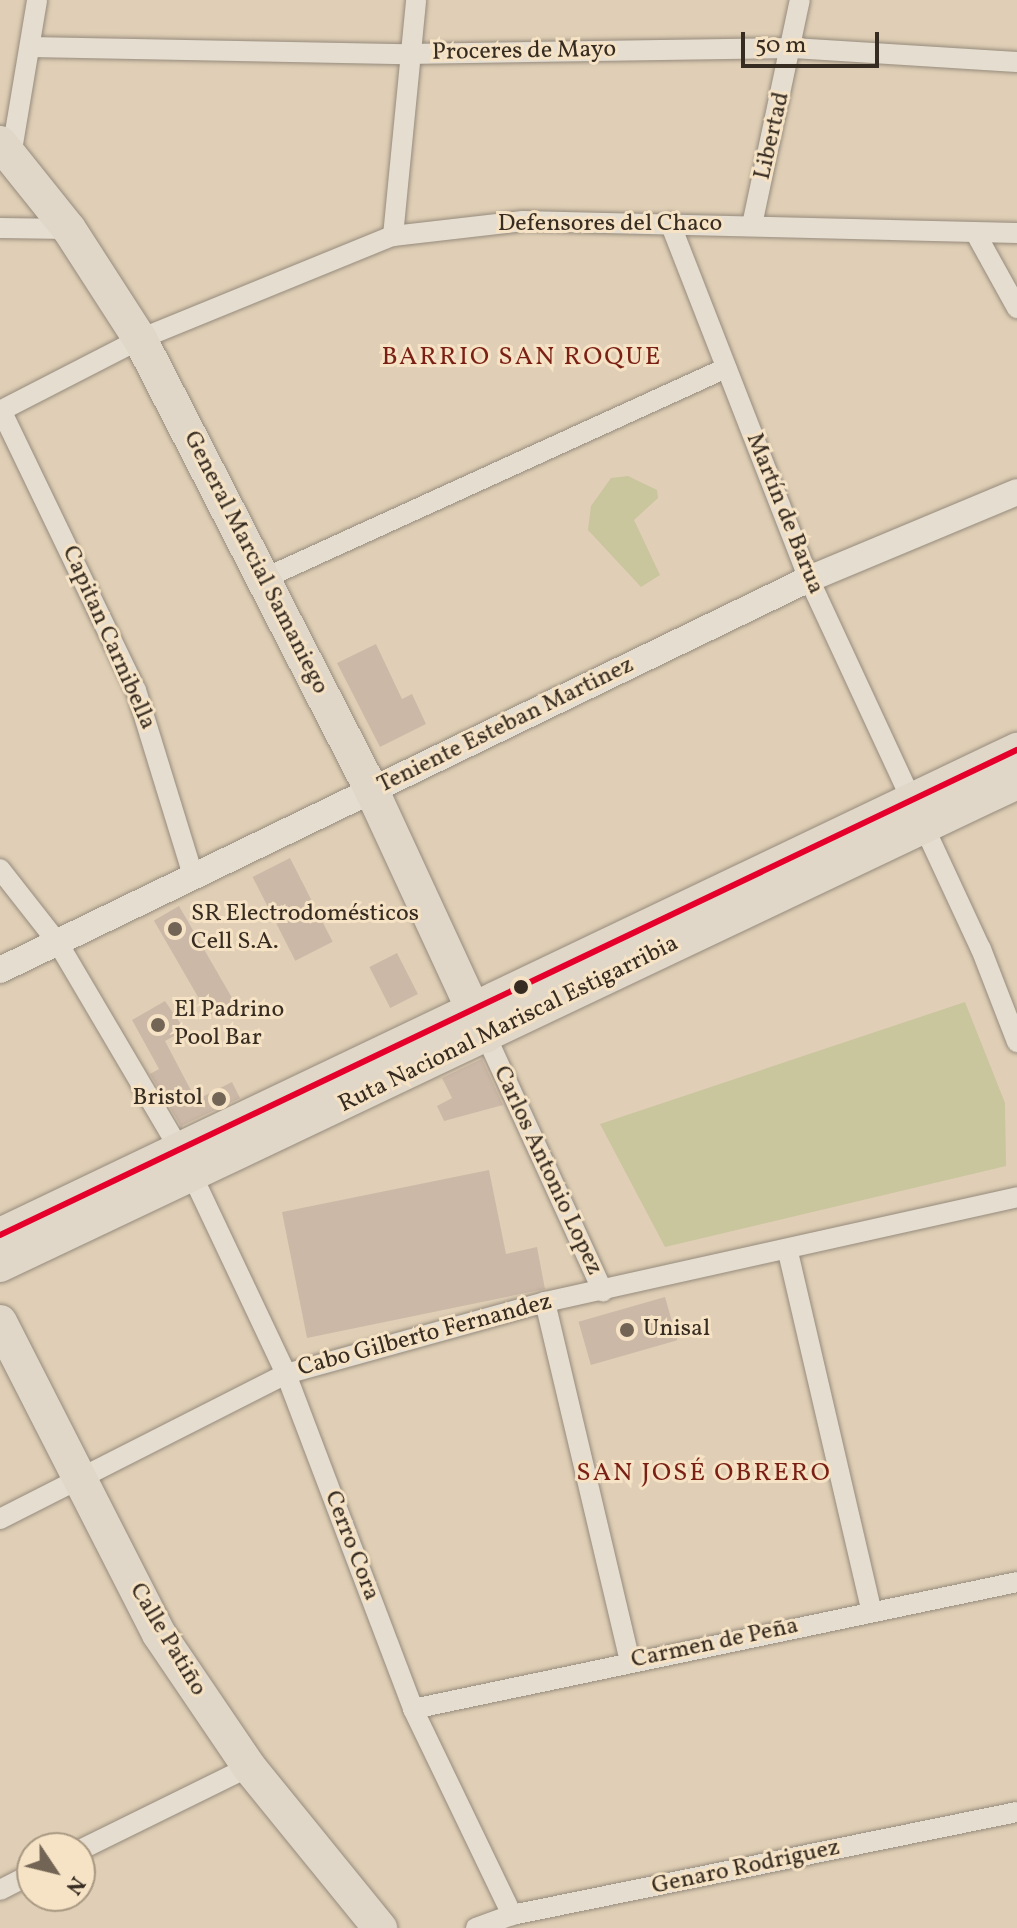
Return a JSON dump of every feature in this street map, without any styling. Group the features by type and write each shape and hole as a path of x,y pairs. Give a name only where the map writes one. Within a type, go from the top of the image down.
{"main road":[{"name":"General Marcial Samaniego","path":"6,149 69,229 140,339 372,791 479,1021"},
{"name":"Ruta Nacional Mariscal Estigarribia","path":"0,1265 187,1164 479,1021 917,814 1017,750"},
{"name":"Ruta Nacional Mariscal Estigarribia","path":"917,814 1017,782"},
{"name":"Ruta Nacional Mariscal Estigarribia","path":"0,1235 187,1164"},
{"name":"Calle Patiño","path":"0,1322 78,1482 159,1634 249,1767 380,1928"}],"street":[{"path":"6,149 30,47 37,0"},
{"path":"393,236 407,54 416,0"},
{"name":"Libertad","path":"752,225 793,48 800,0"},
{"name":"Proceres de Mayo","path":"30,47 407,54 793,48 1017,62"},
{"name":"Defensores del Chaco","path":"0,410 140,339 393,236 523,221 1017,233"},
{"name":"Martín de Barua","path":"670,223 809,579 1017,1042"},
{"path":"0,228 69,229"},
{"path":"976,234 1017,308"},
{"path":"263,579 726,368"},
{"name":"Capitan Carnibella","path":"0,410 136,690 193,875"},
{"name":"Teniente Esteban Martinez","path":"0,970 809,579 1017,492"},
{"name":"Cerro Cora","path":"0,869 58,943 187,1164 286,1374 413,1709 512,1915"},
{"name":"Carlos Antonio Lopez","path":"479,1021 603,1292"},
{"name":"Cabo Gilberto Fernandez","path":"0,1519 286,1374 545,1302 788,1252 1017,1197"},
{"path":"788,1252 871,1610"},
{"path":"545,1302 630,1662"},
{"name":"Carmen de Peña","path":"413,1709 871,1610 1017,1582"},
{"path":"96,1842 249,1767"},
{"name":"Genaro Rodriguez","path":"476,1928 512,1915 1017,1812"}],"shaded area":[{"path":"628,476 657,490 658,498 634,520 660,575 641,587 588,530 591,506 611,478"},
{"path":"965,1002 1005,1103 1006,1166 665,1247 600,1124"}],"building":[{"path":"376,644 402,699 412,694 426,724 380,747 337,663"},
{"path":"290,858 333,942 295,961 253,877"},
{"name":"SR Electrodomésticos Cell S.A.","path":"179,906 234,1001 209,1016 154,920"},
{"path":"397,953 418,994 390,1008 369,967"},
{"path":"165,1001 185,1030 165,1041 196,1100 232,1082 240,1098 181,1126 150,1074 159,1069 132,1020"},
{"path":"482,1059 503,1105 444,1121 437,1106 452,1098 442,1078"},
{"path":"489,1170 506,1254 537,1247 545,1289 307,1338 282,1212"},
{"name":"Unisal","path":"665,1297 677,1340 591,1365 578,1322"}],"transit line":[{"path":"0,1235 1017,750"}],"place":[{"name":"SR Electrodomésticos Cell S.A.","path":"175,929"},
{"name":"El Padrino Pool Bar","path":"158,1025"},
{"name":"Bristol","path":"219,1099"},
{"name":"Unisal","path":"627,1330"}],"district":[{"name":"BARRIO SAN ROQUE","path":"522,358"},
{"name":"SAN JOSÉ OBRERO","path":"704,1474"}]}
